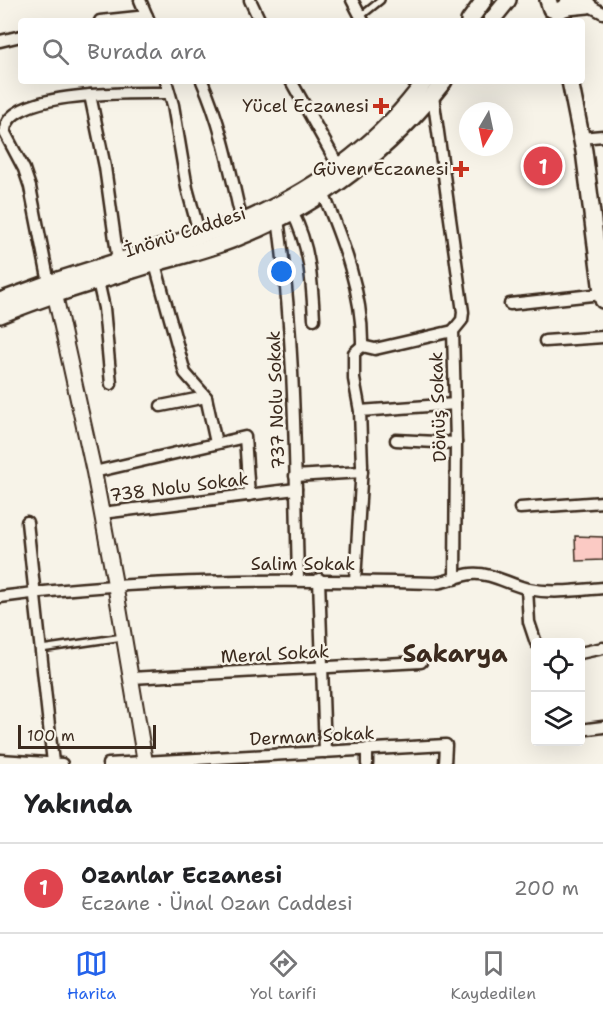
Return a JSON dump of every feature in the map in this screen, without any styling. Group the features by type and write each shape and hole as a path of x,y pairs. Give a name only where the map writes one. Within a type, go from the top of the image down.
{"main road":[{"path":"471,18 484,0"},
{"path":"493,18 508,0"},
{"path":"571,84 600,262 603,297"},
{"name":"İnönü Caddesi","path":"0,315 52,289 118,261 242,222 291,198 360,152 423,86"},
{"name":"İnönü Caddesi","path":"0,301 98,281 155,264 229,241 292,212 360,167 388,144 423,86"}],"street":[{"path":"140,0 148,18"},
{"path":"250,0 259,18"},
{"path":"352,0 361,18"},
{"path":"564,8 603,13"},
{"path":"0,41 18,37"},
{"path":"166,84 200,236"},
{"path":"203,84 224,145 242,222"},
{"path":"293,84 339,166"},
{"name":"Dönüş Sokak","path":"423,86 463,312 462,320 453,331 456,443 455,579"},
{"path":"145,762 116,584 94,472 30,187 4,127 18,113 48,99 90,95 168,93"},
{"path":"90,95 105,167 118,261"},
{"path":"581,138 603,136"},
{"path":"322,193 339,232 349,263 363,321 362,345 354,353 353,365 360,411 362,472 355,580"},
{"path":"292,212 302,230 306,247 314,319"},
{"name":"737 Nolu Sokak","path":"278,219 287,285 298,579"},
{"path":"155,264 185,373 206,397 216,443"},
{"path":"98,281 104,308 111,384"},
{"path":"510,304 603,297"},
{"path":"362,345 375,349 453,331"},
{"path":"545,340 603,337"},
{"path":"161,406 206,397"},
{"path":"360,411 455,404"},
{"path":"94,472 245,436 249,495"},
{"path":"396,440 456,443"},
{"path":"295,476 362,472"},
{"name":"738 Nolu Sokak","path":"102,513 296,489"},
{"path":"520,508 603,502"},
{"path":"27,522 53,763"},
{"name":"Salim Sokak","path":"0,597 116,584 298,579 435,583 470,574 487,575 527,589 546,592 603,588"},
{"path":"319,579 325,752"},
{"path":"527,589 529,622 534,638"},
{"path":"585,652 603,648"},
{"name":"Meral Sokak","path":"131,678 421,662"},
{"path":"585,729 603,727"},
{"name":"Derman Sokak","path":"108,764 294,759 325,752 446,745 445,764"},
{"path":"367,749 367,764"},
{"path":"0,760 62,764"}],"lane":[{"path":"363,18 381,0"},
{"path":"41,650 124,637"}],"building":[{"path":"575,536 603,537 603,560 576,561"}],"place":[{"name":"Yücel Eczanesi","path":"381,106"},
{"name":"Ozanlar Eczanesi","path":"543,166"},
{"name":"Güven Eczanesi","path":"461,169"}],"district":[{"name":"Sakarya","path":"455,654"}]}
